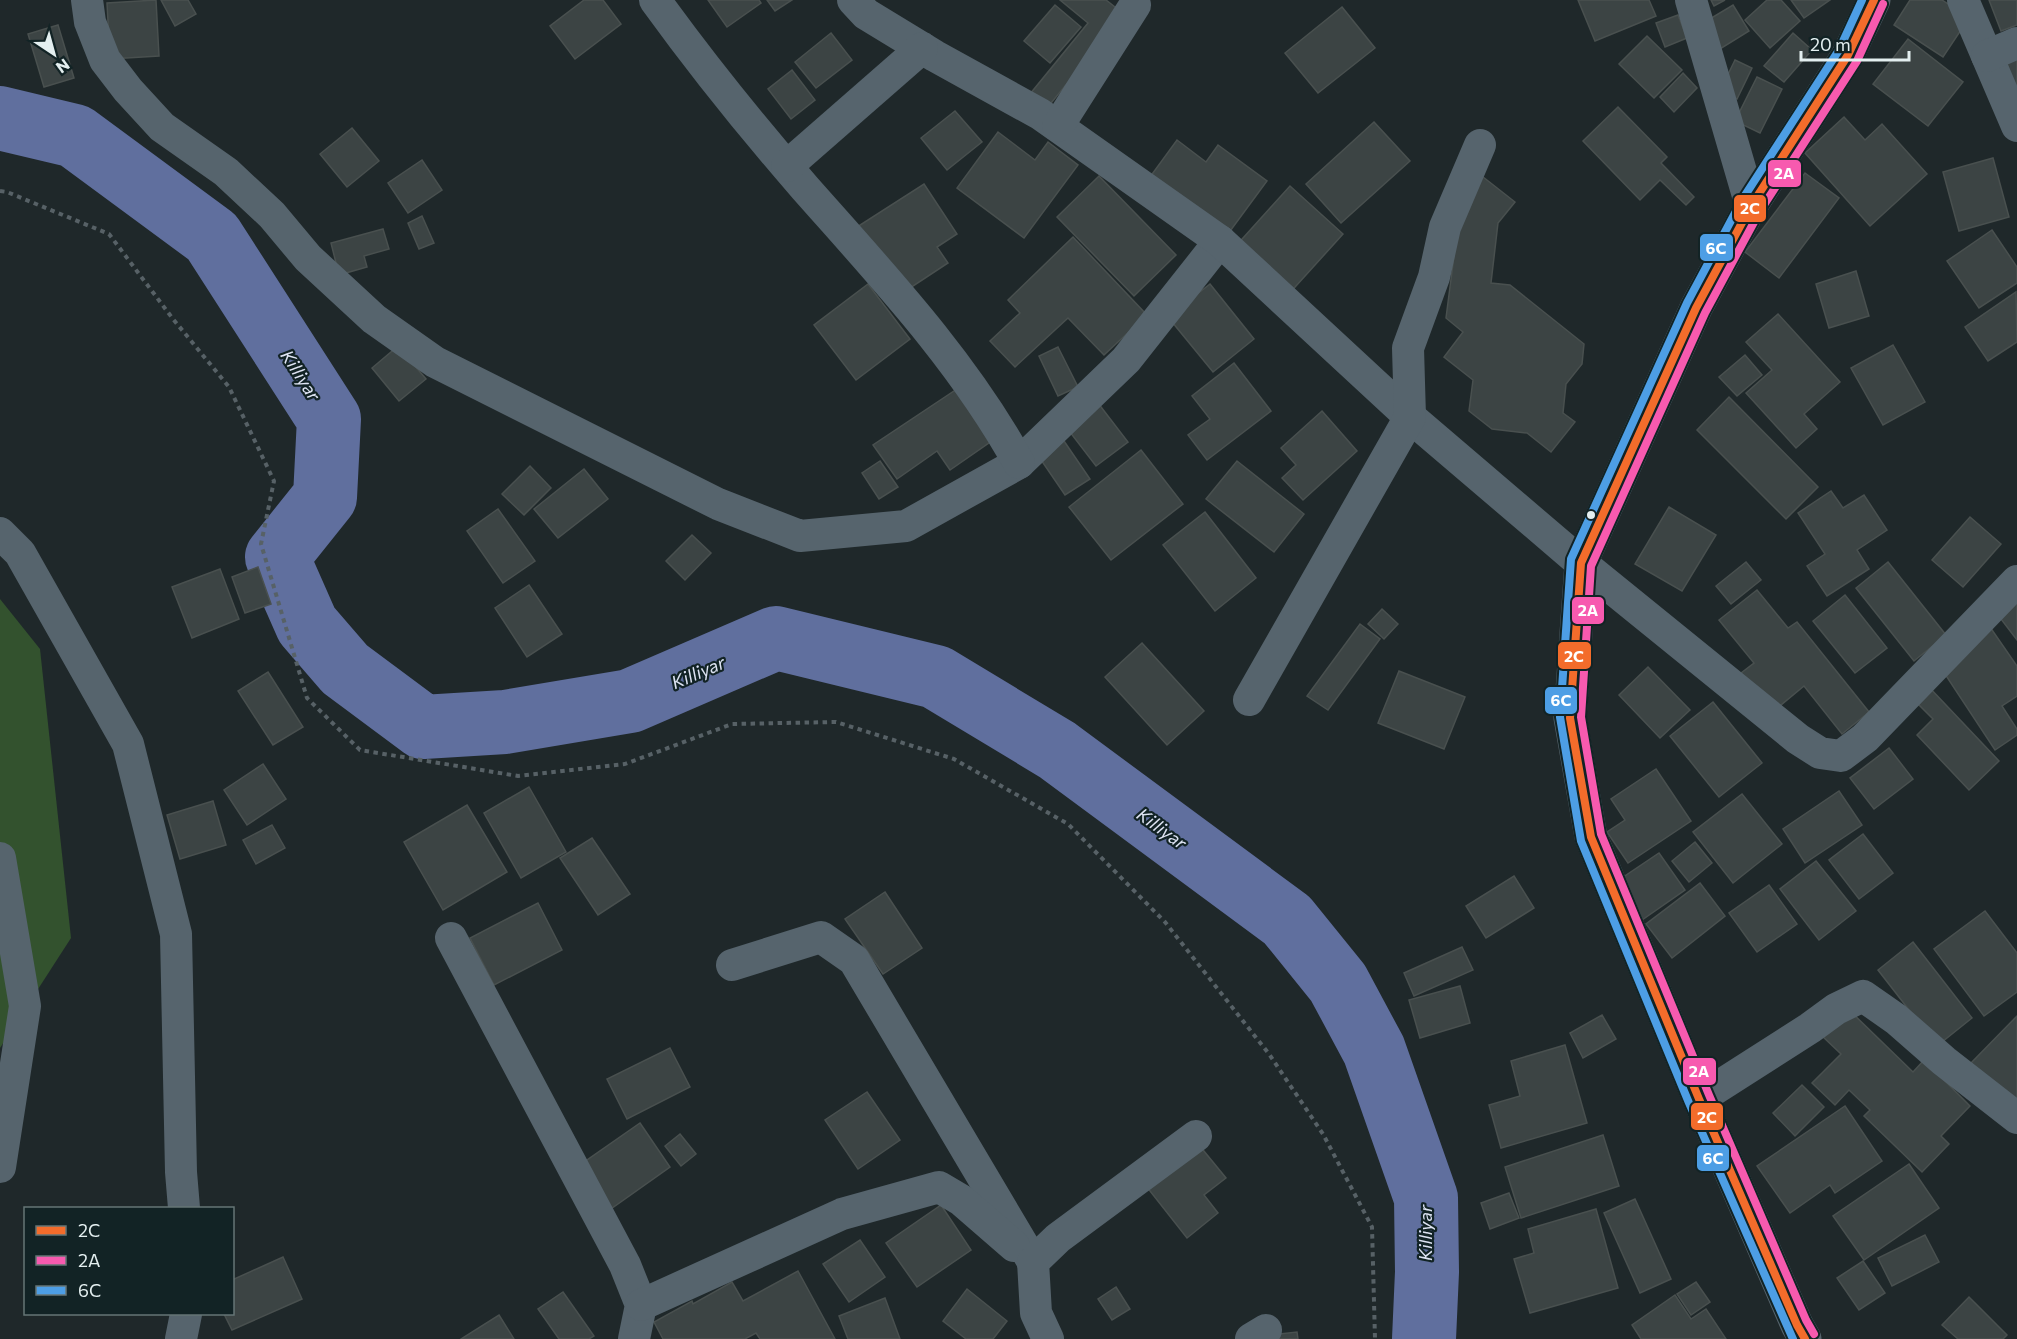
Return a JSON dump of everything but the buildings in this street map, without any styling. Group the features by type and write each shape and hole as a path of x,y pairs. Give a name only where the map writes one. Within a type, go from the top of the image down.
{"street":[{"path":"87,0 90,22 105,60 128,90 162,127 226,172 272,215 308,258 374,320 435,362 718,504 800,536 906,526 1019,463 1126,360 1220,241"},
{"path":"655,0 703,66 896,291 982,401 1019,463"},
{"path":"853,0 866,14 1040,114 1220,241 1410,417 1581,563 1798,740 1820,753 1842,756 1864,738 2017,581"},
{"path":"1691,0 1751,206"},
{"path":"1805,1339 1699,1100 1591,837 1570,718 1581,563 1696,308 1751,206 1848,55 1874,0"},
{"path":"1963,0 2017,126"},
{"path":"1058,126 1135,5"},
{"path":"1987,56 2017,43"},
{"path":"787,166 922,48"},
{"path":"1249,700 1410,417 1408,348 1434,277 1445,227 1480,145"},
{"path":"0,533 20,553 128,744 176,934 181,1172 184,1207"},
{"path":"0,858 25,1006 0,1167"},
{"path":"732,965 821,937 854,960 1033,1262 1036,1313 1048,1339"},
{"path":"451,938 625,1265 640,1305 634,1339"},
{"path":"1699,1100 1836,1009 1863,996 1896,1019 1944,1061 2017,1118"},
{"path":"1033,1262 1058,1238 1196,1137"},
{"path":"640,1305 842,1214 939,1187 961,1200 1033,1262"},
{"path":"181,1339 186,1315"}],"path":[{"path":"0,191 109,234 173,319 229,387 274,481 261,544 307,698 360,750 518,776 626,764 732,724 836,722 954,759 1068,824 1165,922 1269,1054 1323,1134 1372,1227 1375,1339"}],"green space":[{"path":"0,599 40,649 71,938 0,1048"}],"waterway":[{"name":"Killiyar","path":"0,118 75,136 212,237 329,419 325,497 277,557 307,625 345,669 423,727 505,722 630,701 776,638 936,677 1057,750 1287,920 1338,983 1374,1050 1426,1198 1427,1272 1424,1339"}],"transit line":[{"name":"6C","path":"1793,1339 1689,1103 1581,841 1560,717 1571,559 1687,303 1742,200 1839,50 1862,0"},
{"name":"2C","path":"1805,1339 1699,1099 1591,837 1570,718 1581,563 1696,308 1751,206 1848,55 1874,0"},
{"name":"2A","path":"1814,1334 1709,1095 1601,834 1581,717 1591,566 1705,313 1760,211 1857,61 1883,4"}]}
